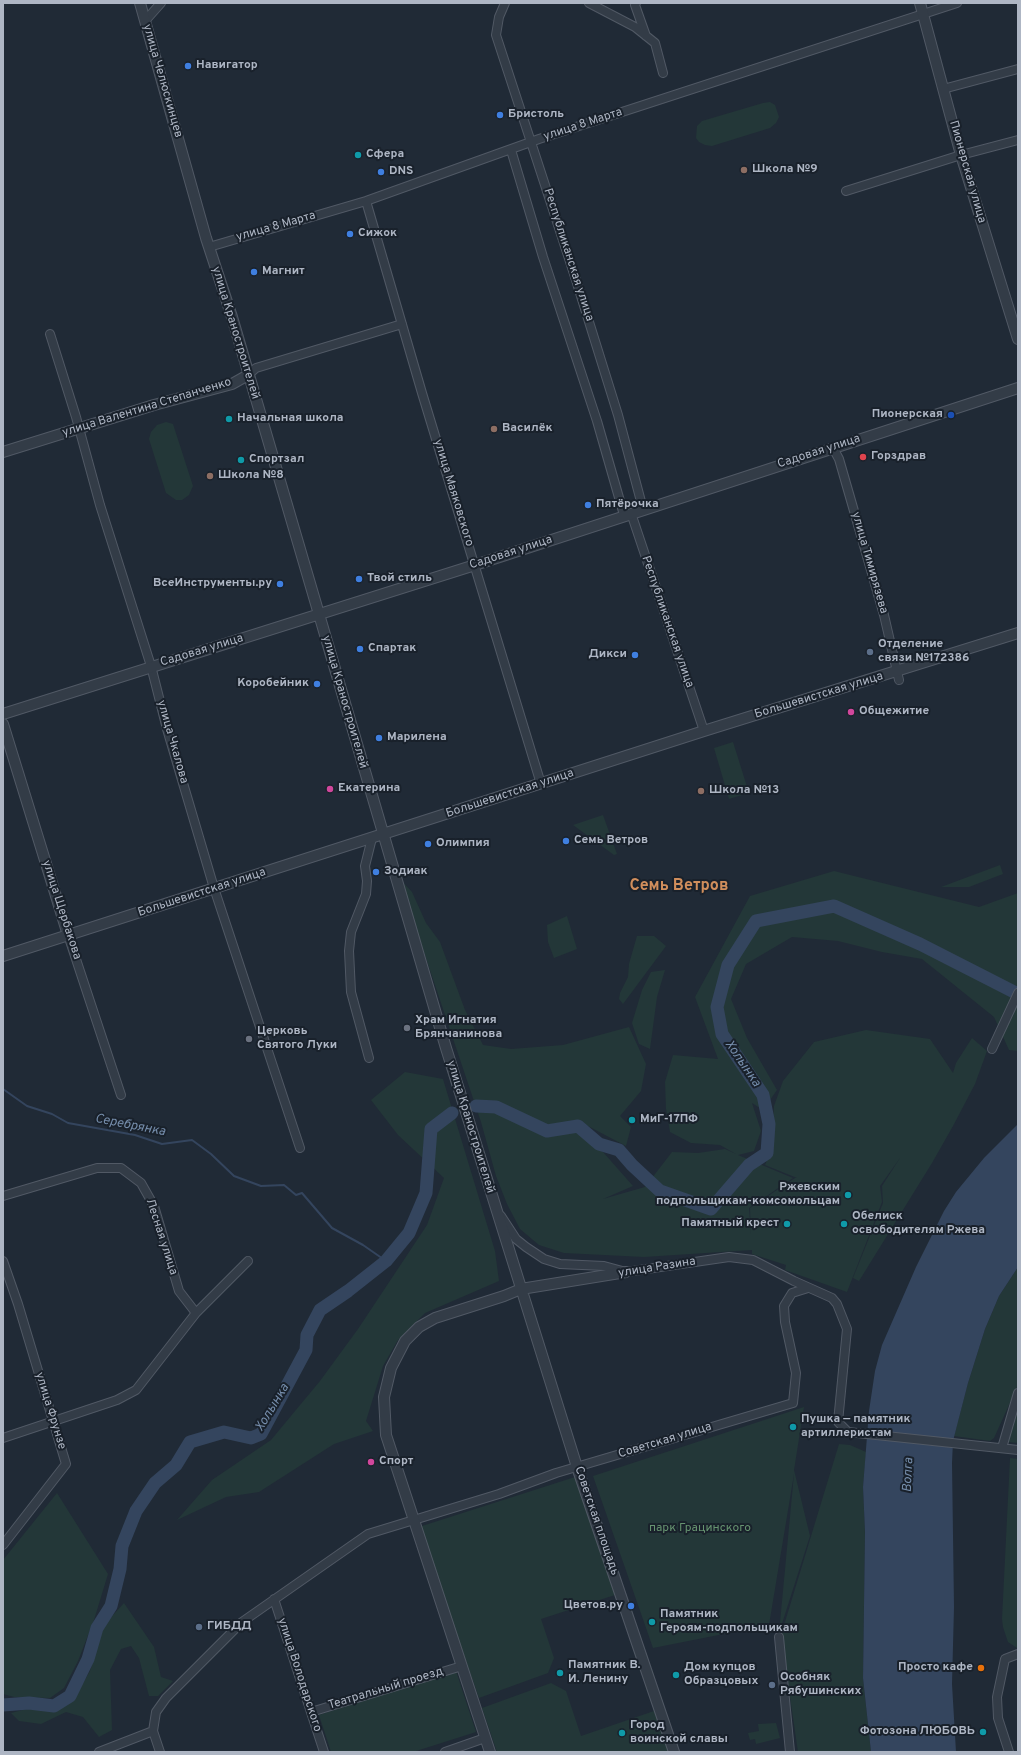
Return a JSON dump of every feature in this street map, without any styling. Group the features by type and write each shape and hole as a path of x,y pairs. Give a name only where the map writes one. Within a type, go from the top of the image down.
{"street":[{"name":"улица Челюскинцев","path":"140,3 184,160"},
{"path":"145,21 161,3"},
{"name":"Республиканская улица","path":"505,3 499,17 496,35 532,142 618,416 643,509"},
{"path":"589,3 635,27 655,43 663,73"},
{"path":"636,3 635,5 646,36"},
{"name":"Пионерская улица","path":"920,3 961,155 1018,339"},
{"name":"улица 8 Марта","path":"209,247 366,201 532,142 957,3"},
{"path":"943,89 1018,69"},
{"path":"846,191 961,155 1018,140"},
{"name":"Республиканская улица","path":"511,150 543,257 627,514 704,731"},
{"name":"улица Краностроителей","path":"184,160 209,247 232,317 446,1048 521,1289"},
{"name":"улица Маяковского","path":"366,201 541,784"},
{"name":"улица Валентина Степанченко","path":"3,452 79,428 232,384 248,375 256,368 402,324"},
{"name":"улица Чкалова","path":"50,334 79,428 100,505 151,666 167,729 214,888 300,1148"},
{"name":"Садовая улица","path":"3,714 151,666 475,565 627,514 1018,388"},
{"name":"улица Тимирязева","path":"833,448 839,460 852,504 889,634 898,675"},
{"name":"Большевистская улица","path":"3,956 704,731 898,675 1018,633"},
{"name":"улица Щербакова","path":"3,724 68,936 121,1095"},
{"path":"370,1058 351,992 349,951 351,932 366,894 367,881 364,866 372,838"},
{"path":"992,1049 1016,996"},
{"name":"Лесная улица","path":"3,1196 97,1168 121,1168 141,1183 154,1206 179,1291 196,1313"},
{"path":"492,1197 516,1239 533,1253 544,1259 572,1266 604,1266 626,1272"},
{"name":"улица Разина","path":"414,1521 386,1435 384,1397 391,1368 397,1354 405,1341 419,1327 435,1318 504,1296 521,1289 729,1257 753,1260 808,1288 832,1298 841,1311 847,1329 838,1422 848,1432 1002,1448"},
{"name":"улица Фрунзе","path":"3,1261 18,1304 52,1422 66,1464 3,1545"},
{"path":"3,1438 117,1400 136,1390 196,1313 248,1261"},
{"name":"Советская улица","path":"153,1731 156,1712 166,1698 242,1622 368,1534 499,1494 577,1467 793,1403 796,1373 785,1322 784,1306 792,1293 808,1288"},
{"name":"Советская площадь","path":"521,1289 577,1467 674,1752"},
{"path":"1018,1392 1002,1448 1018,1450"},
{"path":"414,1521 490,1752"},
{"name":"улица Володарского","path":"274,1599 324,1752"},
{"path":"779,1637 790,1752"},
{"path":"1009,1752 998,1718 997,1697 1005,1659 1018,1654"},
{"name":"Театральный проезд","path":"311,1712 462,1666"},
{"path":"99,1752 153,1731 160,1752"},
{"path":"445,1752 485,1738"}],"green space":[{"path":"770,102 775,105 779,117 776,123 770,128 712,146 699,142 696,138 697,126 702,121"},
{"path":"166,422 173,424 193,486 189,495 182,500 176,500 166,493 149,439 151,432 157,425"},
{"path":"733,742 749,793 729,799 714,748"},
{"path":"603,815 617,854 614,855 573,825"},
{"path":"1000,865 1003,874 969,887 941,887"},
{"path":"834,871 979,907 1018,893 1018,1051 1009,1050 994,1017 922,959 882,952 838,941 792,937 746,964 731,999 747,1038 777,1090 763,1110 752,1103 761,1131 754,1151 738,1155 793,1178 749,1208 751,1234 750,1208 797,1178 765,1165 771,1150 774,1106 783,1081 814,1042 866,1030 930,1039 953,1073 956,1063 972,1038 987,1051 975,1084 953,1126 932,1163 859,1281 853,1278 883,1203 882,1186 900,1158 880,1186 882,1202 847,1292 785,1270 786,1265 752,1254 752,1250 644,1257 564,1253 539,1245 520,1229 507,1204 496,1176 481,1122 399,878 412,892 426,923 440,942 465,1010 483,1045 511,1049 563,1045 629,1027 646,1064 641,1091 620,1116 631,1127 626,1146 588,1126 558,1124 543,1133 576,1130 603,1152 633,1186 603,1199 645,1187 672,1152 698,1153 725,1149 736,1154 720,1145 691,1143 670,1132 666,1109 665,1082 673,1055 718,1059 695,997 750,896"},
{"path":"567,916 577,949 554,958 548,942 547,925"},
{"path":"637,936 654,936 666,946 623,1004 619,999 620,993 628,977 629,964"},
{"path":"665,970 657,997 650,1049 639,1044 632,1023 642,990 651,972"},
{"path":"405,1072 443,1079 495,1251 499,1281 425,1313 398,1340 383,1366 366,1421 373,1431 334,1444 259,1492 226,1497 177,1520 212,1480 271,1440 320,1381 358,1329 427,1225 444,1178 398,1135 371,1100"},
{"path":"1018,1267 1018,1385 994,1438 990,1441 954,1436 968,1383 985,1329 999,1296"},
{"path":"1018,1404 1018,1443 1008,1442 1007,1439"},
{"name":"парк Грацинского","path":"804,1407 794,1470 810,1536 779,1633 794,1474 769,1625 653,1648 593,1476"},
{"path":"839,1444 850,1445 866,1452 863,1487 865,1532 863,1678 871,1752 798,1752 781,1635"},
{"path":"1010,1458 1018,1459 1017,1648 1008,1642 1002,1619"},
{"path":"575,1477 615,1595 541,1619 554,1658 548,1673 479,1698 419,1527"},
{"path":"57,1493 108,1574 94,1620 78,1661 64,1688 50,1698 14,1697 3,1694 3,1560"},
{"path":"124,1603 154,1647 161,1677 173,1681 158,1696 149,1696 139,1658 131,1646 121,1649 110,1670 112,1730 99,1737 83,1717 66,1712 41,1724 19,1721 11,1713 34,1707 58,1710 76,1695 90,1671 104,1625"},
{"path":"456,1671 476,1732 413,1752 331,1752 319,1715"},
{"path":"551,1683 566,1691 581,1736 654,1711 669,1752 497,1752 482,1708"},
{"path":"776,1723 780,1738 756,1744 755,1739 750,1740 748,1733 759,1731 758,1724"}],"water":[{"name":"Волга","path":"1018,1124 1018,1267 999,1296 985,1329 968,1383 953,1441 954,1607 952,1684 956,1752 871,1752 863,1678 865,1532 863,1487 869,1411 875,1371 882,1345 916,1267 944,1211 956,1192 984,1158"}],"waterway":[{"name":"Холынка","path":"476,1106 496,1107 547,1131 578,1126 599,1144 619,1150 632,1165 660,1191 711,1209 749,1165 767,1153 769,1124 763,1095 722,1034 717,1007 728,965 756,921 834,906 920,944 1018,994"},
{"name":"Серебрянка","path":"3,1089 27,1106 52,1114 68,1123 135,1135 162,1144 192,1140 211,1154 234,1176 261,1186 284,1185 296,1195 302,1193 332,1228 363,1245 386,1261"},
{"name":"Холынка","path":"3,1705 29,1703 54,1706 70,1696 88,1659 97,1628 111,1606 120,1569 122,1546 136,1511 155,1483 176,1465 190,1442 224,1432 251,1438 261,1434 306,1350 307,1335 320,1310 348,1291 386,1261 409,1233 426,1193 431,1129 452,1113"}],"place":[{"name":"Навигатор","path":"188,66"},
{"name":"Бристоль","path":"500,115"},
{"name":"Сфера","path":"358,155"},
{"name":"Школа №9","path":"744,170"},
{"name":"DNS","path":"381,172"},
{"name":"Сижок","path":"350,234"},
{"name":"Магнит","path":"254,272"},
{"name":"Пионерская","path":"951,415"},
{"name":"Начальная школа","path":"229,419"},
{"name":"Василёк","path":"494,429"},
{"name":"Горздрав","path":"863,457"},
{"name":"Спортзал","path":"241,460"},
{"name":"Школа №8","path":"210,476"},
{"name":"Пятёрочка","path":"588,505"},
{"name":"Твой стиль","path":"359,579"},
{"name":"ВсеИнструменты.ру","path":"280,584"},
{"name":"Спартак","path":"360,649"},
{"name":"Отделение связи №172386","path":"870,652"},
{"name":"Дикси","path":"635,655"},
{"name":"Коробейник","path":"317,684"},
{"name":"Общежитие","path":"851,712"},
{"name":"Марилена","path":"379,738"},
{"name":"Екатерина","path":"330,789"},
{"name":"Школа №13","path":"701,791"},
{"name":"Семь Ветров","path":"566,841"},
{"name":"Олимпия","path":"428,844"},
{"name":"Зодиак","path":"376,872"},
{"name":"Храм Игнатия Брянчанинова","path":"407,1028"},
{"name":"Церковь Святого Луки","path":"249,1039"},
{"name":"МиГ-17ПФ","path":"632,1120"},
{"name":"Ржевским подпольщикам-комсомольцам","path":"848,1195"},
{"name":"Памятный крест","path":"787,1224"},
{"name":"Обелиск освободителям Ржева","path":"844,1224"},
{"name":"Пушка — памятник артиллеристам","path":"793,1427"},
{"name":"Спорт","path":"371,1462"},
{"name":"Цветов.ру","path":"631,1606"},
{"name":"Памятник Героям-подпольщикам","path":"652,1622"},
{"name":"ГИБДД","path":"199,1627"},
{"name":"Просто кафе","path":"981,1668"},
{"name":"Памятник В. И. Ленину","path":"560,1673"},
{"name":"Дом купцов Образцовых","path":"676,1675"},
{"name":"Особняк Рябушинских","path":"772,1685"},
{"name":"Фотозона ЛЮБОВЬ","path":"983,1732"},
{"name":"Город воинской славы","path":"622,1733"}],"district":[{"name":"Семь Ветров","path":"679,887"}]}
